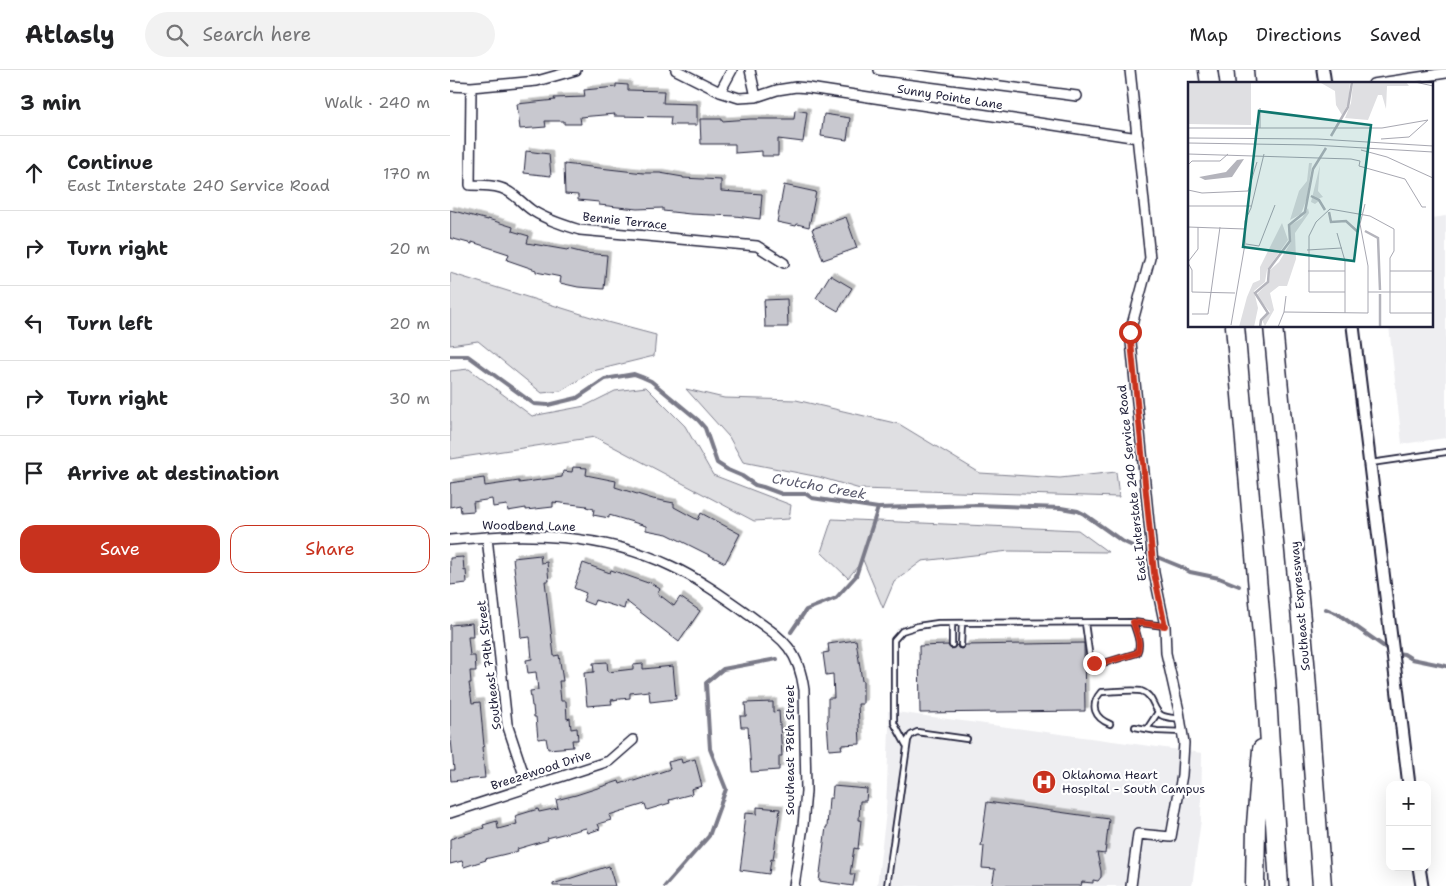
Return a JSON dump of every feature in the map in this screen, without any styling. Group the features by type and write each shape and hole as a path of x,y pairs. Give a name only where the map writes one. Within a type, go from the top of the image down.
{"highway":[{"path":"1235,328 1266,681 1279,886"},
{"name":"Southeast Expressway","path":"1273,328 1306,672 1322,886"},
{"path":"1254,886 1256,825 1266,681"},
{"path":"1319,835 1330,886"}],"street":[{"path":"450,86 471,87 537,81 576,70"},
{"name":"Sunny Pointe Lane","path":"676,70 720,92 739,98 756,97 777,90 796,87 809,88 1138,138"},
{"path":"720,92 732,70"},
{"path":"750,70 756,97"},
{"path":"879,70 1077,96"},
{"name":"East Interstate 240 Service Road","path":"1130,70 1150,258 1130,332 1154,573 1165,626 1166,653 1181,719 1184,743 1182,775 1171,837 1138,834 1130,886"},
{"path":"1386,82 1446,73"},
{"name":"Bennie Terrace","path":"471,87 470,185 500,187 513,194 541,216 580,230 757,246 784,263"},
{"path":"1353,328 1408,781"},
{"name":"Woodbend Lane","path":"450,540 487,537 552,536 607,544 629,550 670,565 692,577 766,627"},
{"name":"Southeast 79th Street","path":"487,537 507,724 528,788"},
{"name":"Southeast 78th Street","path":"766,627 789,647 800,668 803,684 806,791 794,886"},
{"name":"Breezewood Drive","path":"450,813 608,761 633,740"},
{"path":"1420,871 1422,886"}],"lane":[{"path":"1370,464 1446,452"},
{"path":"1085,623 1090,659 1094,663 1100,664 1137,653 1139,641 1133,622"},
{"path":"906,745 894,723 894,640 902,631 938,623 1133,622 1165,626"},
{"path":"952,623 952,645"},
{"path":"961,645 962,623"},
{"path":"1110,724 1102,721 1096,715 1094,708 1097,697 1101,692 1140,691 1152,699 1158,712 1163,716 1181,719"},
{"path":"1147,729 1158,712"},
{"path":"1135,727 1183,732"},
{"path":"887,886 906,745 911,735 917,732 968,739"}],"shaded area":[{"path":"1446,216 1446,438 1402,444 1389,328 1434,328 1434,218"},
{"path":"450,273 607,322 656,335 654,356 593,371 561,391 542,393 478,341 450,345"},
{"path":"469,369 532,416 585,406 615,391 646,387 685,426 713,475 791,505 789,519 754,521 595,437 450,459 450,371"},
{"path":"686,389 724,398 796,400 899,424 980,473 1060,478 1116,472 1119,497 860,489 819,477 743,462 729,437"},
{"path":"832,519 1078,530 1108,552 1009,551 922,561 894,582 883,608 863,560 848,578 821,552"},
{"name":"Oklahoma Heart Hospital - South Campus","path":"888,711 1202,753 1201,820 1192,886 877,886 886,812"}],"building":[{"path":"616,84 628,85 628,90 664,91 663,103 697,104 697,125 670,125 671,117 614,116 615,114 580,117 581,124 564,124 564,121 545,121 546,127 520,129 517,104 555,100 554,98 585,97 584,90 616,87"},
{"path":"795,110 807,112 803,142 778,139 778,156 762,156 762,151 735,153 735,144 701,144 700,119 722,119 722,121 794,119"},
{"path":"824,114 850,118 847,140 821,136"},
{"path":"526,151 549,154 551,176 524,173"},
{"path":"564,164 660,173 683,178 721,180 721,191 762,194 760,219 663,211 663,208 637,209 599,205 599,202 578,200 578,195 565,194"},
{"path":"784,185 816,192 809,227 777,222"},
{"path":"450,210 513,227 512,231 529,236 527,243 607,255 604,289 578,287 560,283 561,277 536,272 536,270 507,260 509,254 472,242 472,244 450,238"},
{"path":"846,217 857,248 823,260 812,229"},
{"path":"830,275 852,288 838,311 816,298"},
{"path":"787,299 788,327 765,327 764,300"},
{"path":"573,467 587,468 586,475 616,481 615,487 653,499 674,503 674,507 698,520 701,513 740,534 725,563 667,534 646,530 646,526 609,515 609,518 593,515 594,509 587,506 553,502 553,507 508,511 507,505 493,507 492,499 473,502 474,511 461,512 460,505 450,507 450,483 484,478 485,486 519,481 519,483 562,477 563,471 572,472"},
{"path":"540,555 541,563 547,562 549,581 545,581 554,656 559,655 563,681 559,681 561,701 566,701 567,719 570,718 571,729 577,728 578,740 572,740 573,747 548,749 546,738 538,739 536,717 534,717 532,706 530,691 538,690 536,672 528,673 526,660 532,659 530,637 521,638 513,558"},
{"path":"463,557 467,583 450,585 450,558"},
{"path":"583,563 610,573 611,570 649,582 660,589 657,593 674,606 680,597 700,611 679,642 626,601 624,609 595,600 593,605 583,601 586,593 574,588"},
{"path":"472,623 473,637 468,637 470,656 475,656 476,671 470,671 471,683 469,683 472,703 480,702 485,778 451,781 450,770 454,770 450,729 450,625"},
{"path":"856,640 863,681 863,704 858,704 860,744 841,745 842,749 829,750 828,698 834,698 833,674 826,675 823,653 829,652 828,644"},
{"path":"1084,643 1085,711 920,713 919,646 948,645 952,649 957,645 961,649 965,645"},
{"path":"607,662 608,672 633,669 633,665 643,664 643,669 673,666 676,699 650,702 649,691 630,693 630,698 611,700 612,704 587,706 584,673 594,672 593,663"},
{"path":"773,702 773,712 779,711 782,756 779,756 779,770 751,772 748,727 741,727 740,716 746,716 745,703"},
{"path":"681,759 682,763 695,759 702,786 691,789 692,794 669,800 670,803 647,810 645,804 609,815 611,820 598,824 600,829 588,833 586,828 547,838 548,840 517,849 518,851 485,859 464,867 462,861 450,864 450,839 484,828 483,825 497,821 498,829 517,824 515,816 538,809 539,812 558,808 556,800 619,781 620,784 634,779 634,781 670,769 668,762"},
{"path":"833,786 867,789 866,801 860,801 859,820 861,820 858,849 854,848 850,874 855,874 853,886 819,881 829,798 832,798"},
{"path":"987,802 1109,819 1105,854 1097,853 1101,877 1098,881 1093,880 1093,883 1082,882 1081,886 992,886 995,869 982,868 984,846 981,846"},
{"path":"757,807 780,809 773,860 771,859 769,874 740,870 745,833 743,833 745,813 757,814"},
{"path":"609,866 615,886 553,886 553,884"}],"waterway":[{"name":"Crutcho Creek","path":"450,356 468,356 534,404 548,405 577,398 605,379 634,374 642,377 651,381 705,428 717,463 755,485 782,494 806,494 812,498 878,508 978,505 1061,508 1078,511 1122,541 1152,555 1190,572 1219,578 1239,586"},
{"path":"791,632 806,610 836,598 856,576 878,508"},
{"name":"Crutcho Creek","path":"1326,609 1338,614 1389,650"},
{"name":"Crutcho Creek","path":"1396,653 1404,654 1412,659 1446,666"},
{"path":"665,886 709,836 726,789 710,749 706,683 723,669 777,659"}],"place":[{"name":"Oklahoma Heart Hospital - South Campus","path":"1044,782"}],"route":[{"path":"1094,663 1100,664 1137,653 1139,641 1133,622 1165,626 1154,573 1130,332"}]}
